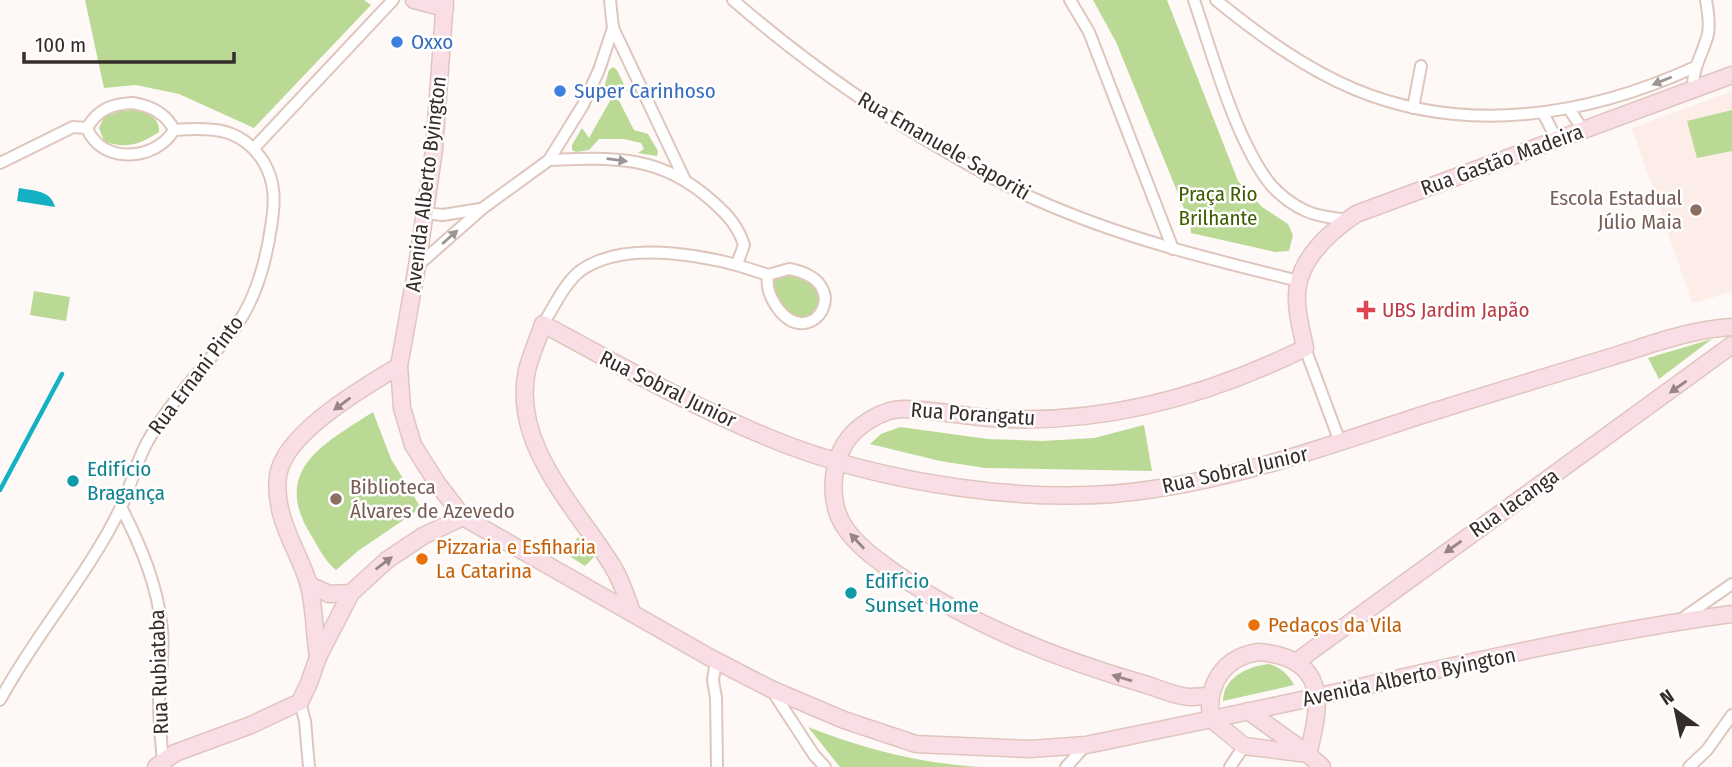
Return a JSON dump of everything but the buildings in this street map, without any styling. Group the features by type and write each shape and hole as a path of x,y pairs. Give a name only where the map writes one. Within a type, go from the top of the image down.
{"street":[{"path":"254,148 393,0"},
{"path":"414,0 445,4"},
{"path":"610,0 613,28 684,178"},
{"name":"Rua Emanuele Saporiti","path":"733,0 826,74 892,120 1036,200 1173,249 1299,281"},
{"path":"1070,0 1089,32 1173,249"},
{"path":"1194,0 1244,138 1260,169 1272,186 1307,211 1348,220"},
{"path":"1216,0 1276,46 1353,89 1413,108 1460,115 1504,116 1569,109 1628,94 1695,66"},
{"path":"1693,89 1695,66 1709,25 1706,0"},
{"name":"Avenida Alberto Byington","path":"445,4 434,150 426,213 399,366 402,408 413,445 463,517 716,661 771,689 844,720 916,744 1030,749 1086,744 1442,668 1677,621 1732,614"},
{"path":"417,266 483,208 549,160 583,104 599,70 613,28"},
{"path":"1413,108 1421,66"},
{"name":"Rua Gastão Madeira","path":"1299,281 1317,248 1327,237 1348,220 1376,205 1732,75"},
{"path":"133,103 157,110 168,118 174,130 164,142 151,150 125,155 111,153 100,146 93,140 87,128 103,110 115,104 133,103"},
{"path":"1569,109 1584,131"},
{"path":"1543,113 1557,140"},
{"path":"0,163 73,127 87,128"},
{"name":"Rua Ernani Pinto","path":"0,700 12,677 79,580 121,507 148,441 167,412 238,324 267,260 274,190 272,176 254,148 243,138 214,128 174,130"},
{"path":"549,160 615,159 660,168 684,178 729,216 737,228 744,245 737,264"},
{"path":"426,213 443,215 483,208"},
{"path":"632,612 615,570 558,486 531,432 525,386 527,370 544,324 570,282 580,272 594,264 625,254 655,251 737,264 768,275 789,269 813,276 819,282 823,293 824,303 819,315 801,324 789,320 776,307 768,290 768,275"},
{"path":"1299,281 1297,300 1305,348 1340,442"},
{"name":"Rua Sobral Junior","path":"544,324 655,385 768,438 838,461 943,485 1005,492 1103,494 1150,490 1209,480 1312,452 1662,341 1732,327"},
{"name":"Rua Iacanga","path":"1296,662 1732,345"},
{"name":"Rua Porangatu","path":"1210,696 1188,697 1096,670 983,624 913,585 864,549 843,525 834,494 838,461 850,437 870,420 903,408 1004,419 1052,419 1105,413 1194,394 1253,372 1305,348"},
{"path":"318,657 309,585 281,514 277,482 280,467 303,433 368,385 399,366"},
{"name":"Rua Rubiataba","path":"121,507 141,546 160,614 160,764"},
{"path":"160,764 202,742 251,725 300,702 318,657 351,593 387,560 423,537 463,517"},
{"path":"1677,621 1732,584"},
{"path":"309,585 329,594 351,593"},
{"path":"1247,653 1278,653 1296,662 1306,671 1318,696 1316,722 1308,754 1244,746 1211,719 1208,703 1213,684 1224,668 1247,653"},
{"path":"716,661 713,680 716,698 717,767"},
{"path":"0,675 12,677"},
{"name":"Avenida Alberto Byington","path":"771,689 814,755 825,767"},
{"path":"1183,725 1189,714 1188,697"},
{"path":"300,702 305,721 309,767"},
{"path":"1248,711 1322,767"},
{"path":"1689,767 1707,750 1732,715"},
{"path":"1066,767 1086,744"},
{"path":"1230,767 1244,746"}],"shaded area":[{"name":"Escola Estadual Júlio Maia","path":"1732,91 1732,292 1692,303 1632,128"}],"green space":[{"path":"85,0 364,0 371,5 254,128 179,94 136,85 104,88"},
{"name":"Praça Rio Brilhante","path":"1093,0 1167,0 1238,181 1262,207 1288,224 1293,235 1289,251 1275,252 1191,233 1190,223 1116,42"},
{"path":"613,67 627,91 621,89 616,95 634,130 648,134 658,151 657,156 638,153 644,149 641,143 624,139 599,139 589,150 572,150 582,128 589,138 611,99 605,84 609,70"},
{"path":"133,110 155,119 159,132 133,144 119,145 104,141 99,128 104,117"},
{"path":"1732,110 1732,151 1697,158 1687,121"},
{"path":"781,273 795,274 814,284 819,297 815,311 798,319 780,306 771,284"},
{"path":"34,291 70,297 66,321 30,315"},
{"path":"1712,339 1659,379 1648,358"},
{"path":"373,412 391,459 421,508 358,551 336,570 319,549 300,512 297,493 300,476 321,447"},
{"path":"1144,425 1152,471 985,468 940,461 870,444 881,434 900,427 988,439 1042,441 1094,438"},
{"path":"578,537 594,557 585,566 566,554"},
{"path":"1269,664 1284,672 1294,685 1223,701 1227,685 1238,674"},
{"path":"808,727 892,754 979,767 840,767"}],"water":[{"path":"19,188 46,194 55,207 17,201"}],"waterway":[{"path":"0,490 62,374"}],"place":[{"name":"Oxxo","path":"397,42"},
{"name":"Super Carinhoso","path":"560,91"},
{"name":"Escola Estadual Júlio Maia","path":"1696,210"},
{"name":"UBS Jardim Japão","path":"1366,310"},
{"name":"Edifício Bragança","path":"73,481"},
{"name":"Biblioteca Álvares de Azevedo","path":"336,499"},
{"name":"Pizzaria e Esfiharia La Catarina","path":"422,559"},
{"name":"Edifício Sunset Home","path":"851,593"},
{"name":"Pedaços da Vila","path":"1254,625"}]}
